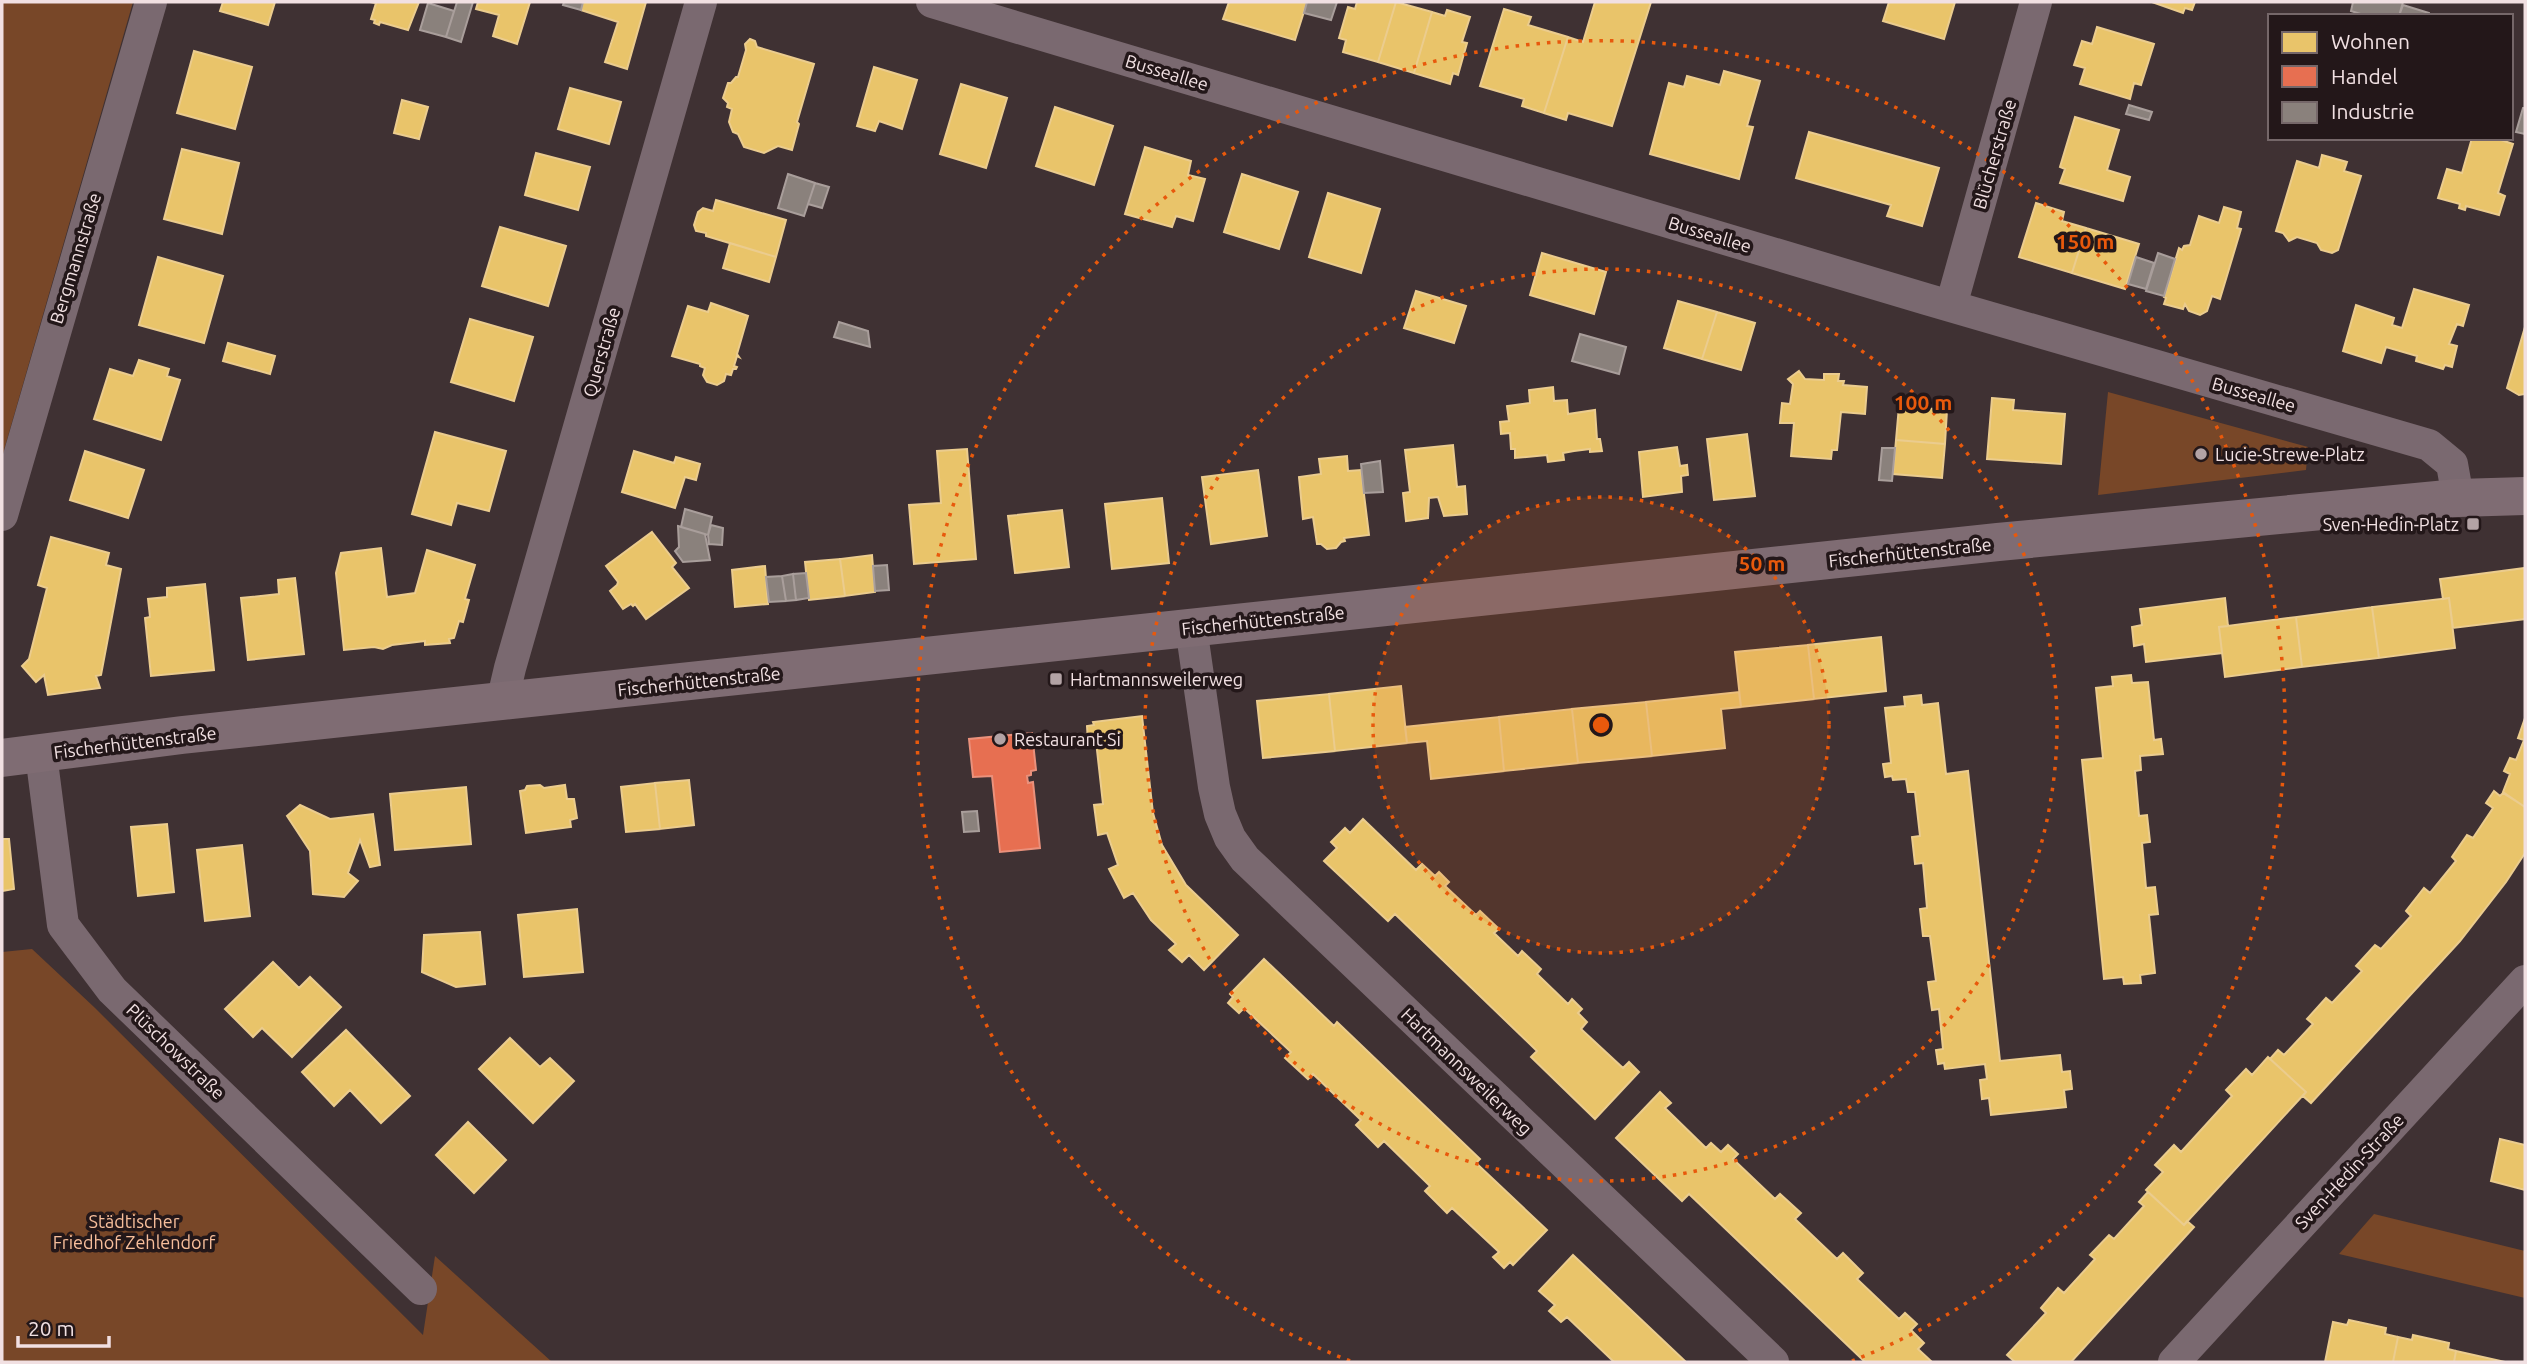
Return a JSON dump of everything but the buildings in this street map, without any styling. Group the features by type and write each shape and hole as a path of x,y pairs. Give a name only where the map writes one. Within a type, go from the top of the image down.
{"street":[{"name":"Bergmannstraße","path":"2,515 151,2"},
{"name":"Querstraße","path":"502,702 701,2"},
{"name":"Busseallee","path":"932,2 1951,306 2429,445 2452,464 2458,498"},
{"name":"Blücherstraße","path":"1951,306 2036,2"},
{"name":"Fischerhüttenstraße","path":"2,758 182,735 1984,544 2458,498 2525,496"},
{"name":"Hartmannsweilerweg","path":"1191,627 1213,787 1230,838 1245,859 1773,1362"},
{"name":"Plüschowstraße","path":"41,754 63,925 113,990 421,1289"},
{"name":"Sven-Hedin-Straße","path":"2174,1362 2525,981"}],"green space":[{"path":"2,2 133,2 2,457"},
{"path":"2108,392 2308,447 2306,470 2098,495"},
{"name":"Städtischer Friedhof Zehlendorf","path":"32,949 94,1007 423,1335 435,1256 552,1362 2,1362 2,952"},
{"path":"2374,1214 2525,1251 2525,1298 2339,1254"}],"place":[{"name":"Lucie-Strewe-Platz","path":"2201,454"},
{"name":"Sven-Hedin-Platz","path":"2473,524"},
{"name":"Hartmannsweilerweg","path":"1056,679"},
{"name":"Restaurant Si","path":"1000,739"}]}
